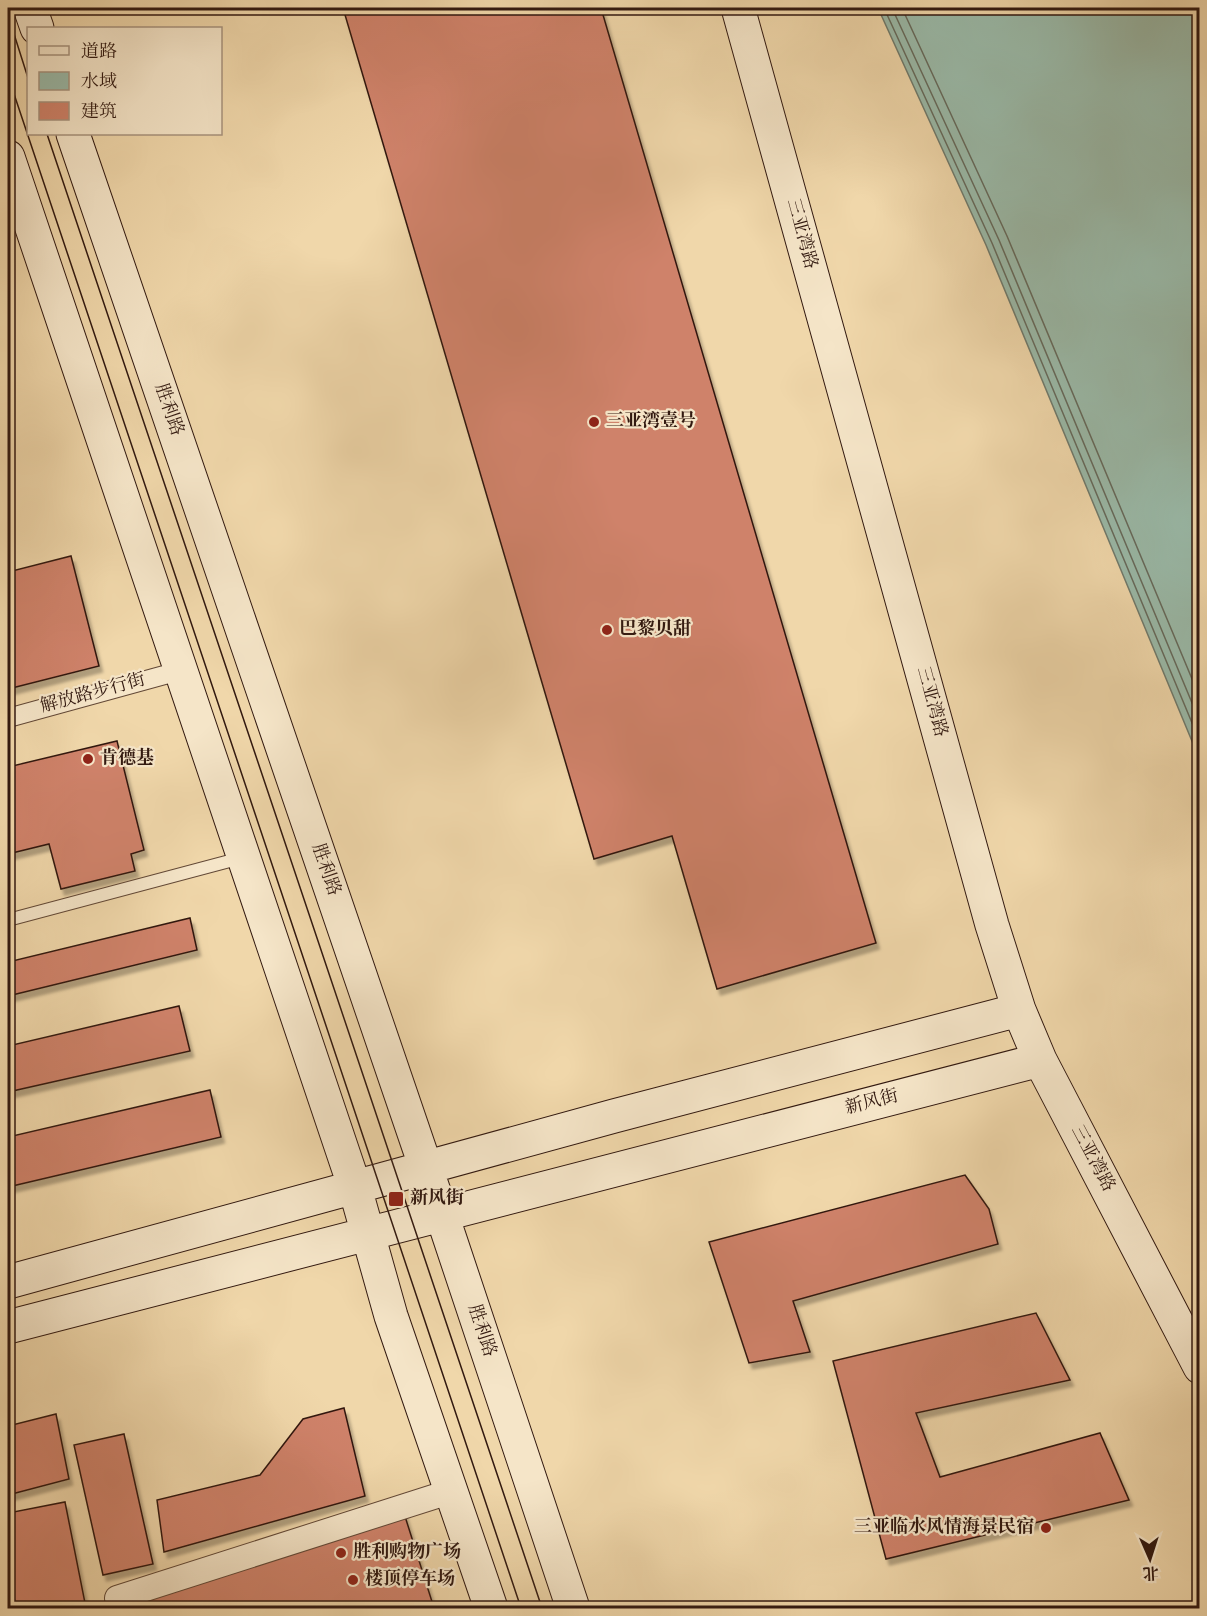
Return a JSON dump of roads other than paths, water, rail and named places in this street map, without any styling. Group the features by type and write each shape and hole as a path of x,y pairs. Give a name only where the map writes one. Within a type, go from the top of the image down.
{"main road":[{"path":"30,8 37,27"},
{"name":"三亚湾路","path":"738,8 992,924 1019,1010 1040,1060 1200,1367"},
{"name":"胜利路","path":"73,135 442,1215 573,1608"},
{"path":"8,158 370,1234 392,1316 449,1492 490,1608"},
{"path":"8,1282 1019,1010"},
{"name":"新风街","path":"8,1327 1040,1060"}],"street":[{"name":"解放路步行街","path":"8,718 179,671"},
{"path":"120,1608 117,1598 449,1492"}],"lane":[{"path":"8,920 243,857"}],"water":[{"path":"878,8 1199,8 1199,758 986,245"}],"tram line":[{"path":"8,15 27,75"},
{"path":"8,76 27,133"},
{"path":"28,135 521,1608"},
{"path":"47,135 542,1608"}],"place":[{"name":"三亚湾壹号","path":"594,422"},
{"name":"巴黎贝甜","path":"607,630"},
{"name":"肯德基","path":"88,759"},
{"name":"新风街","path":"396,1199"},
{"name":"三亚临水风情海景民宿","path":"1046,1528"},
{"name":"胜利购物广场","path":"341,1553"},
{"name":"楼顶停车场","path":"353,1580"}]}
